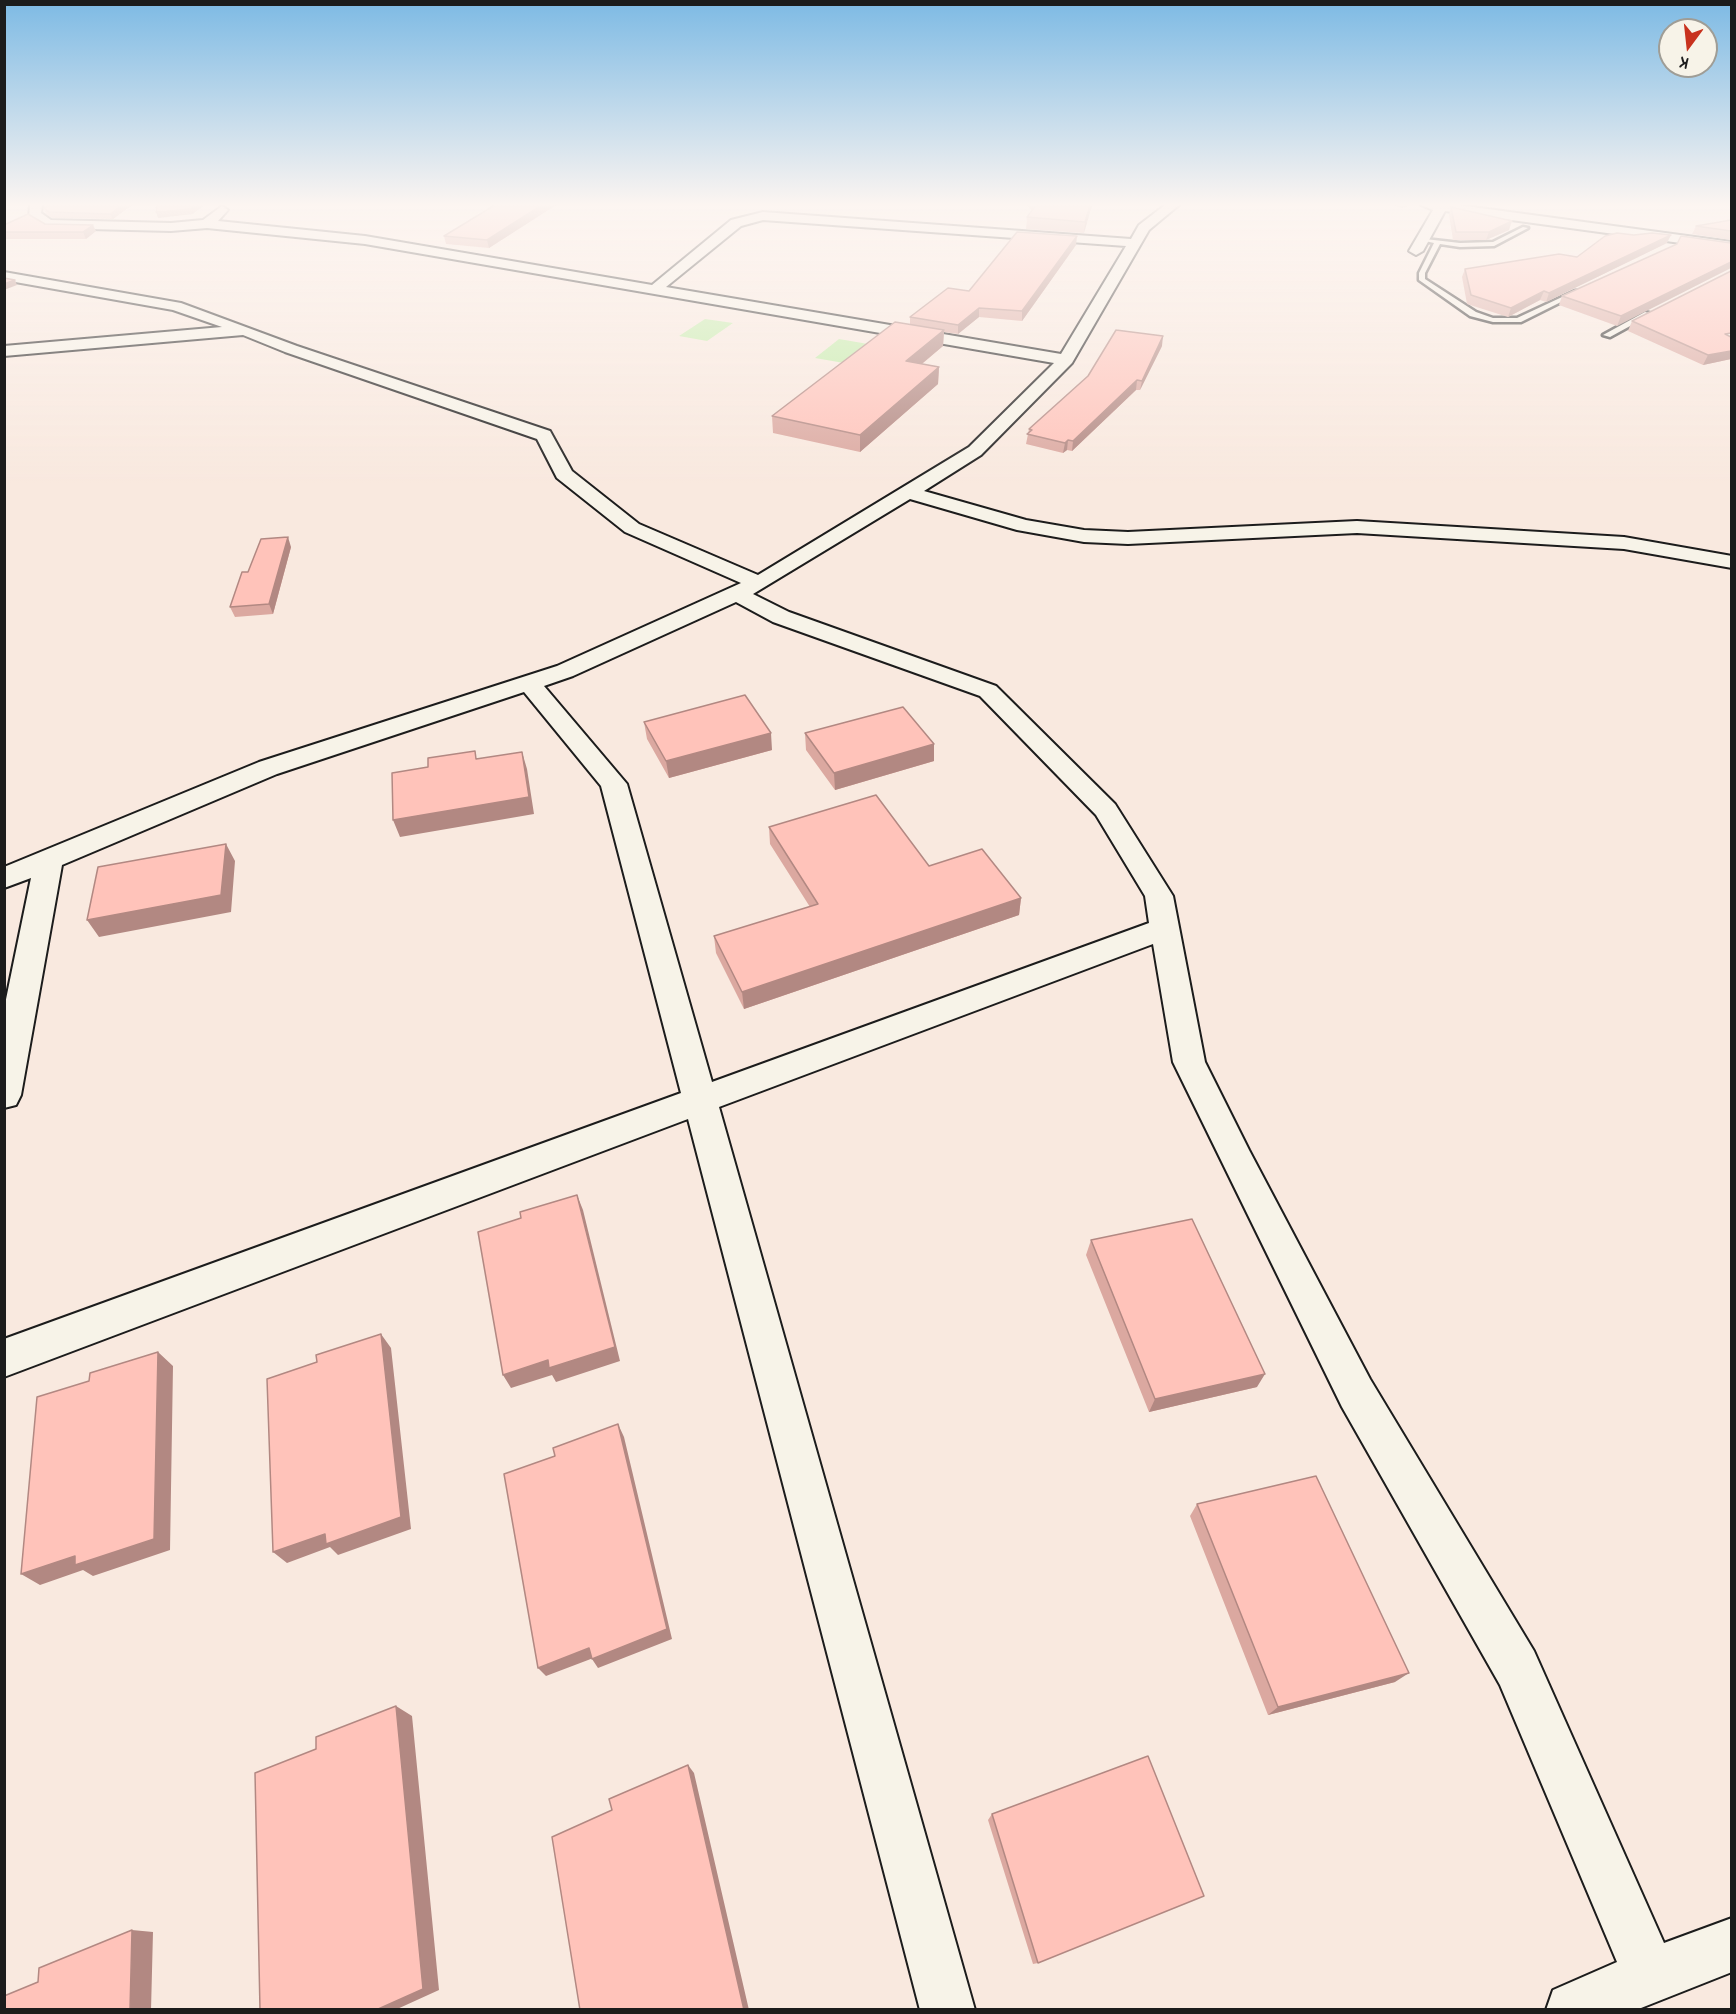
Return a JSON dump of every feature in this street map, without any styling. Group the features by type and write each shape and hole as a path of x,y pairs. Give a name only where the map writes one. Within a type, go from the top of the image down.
{"street":[{"path":"136,299 176,306 291,349 544,435 564,474 632,528 748,588 781,617 988,691 1106,810 1159,896 1189,1062 1236,1160 1356,1392 1517,1668 1650,1975"},
{"path":"707,299 1066,360"},
{"path":"4,879 268,768 565,671 748,588 975,451 1066,360 1102,299"},
{"path":"4,351 245,330"},
{"path":"908,492 1034,528 1084,536 1128,537 1357,527 1392,528 1624,543 1731,562"},
{"path":"529,683 614,784 948,2010"},
{"path":"4,1095 48,862"},
{"path":"4,1358 701,1102 1165,928"},
{"path":"1573,2010 1650,1975 1731,1945"}],"lane":[{"path":"1450,299 1473,314 1493,320 1518,320 1564,299"},
{"path":"1607,335 1659,309"}],"green space":[{"path":"705,319 733,323 707,341 679,336"},
{"path":"839,339 868,344 844,363 815,358"}],"building":[{"path":"934,299 1031,299 1022,311 979,308 958,325 910,317"},
{"path":"1483,299 1528,299 1511,308"},
{"path":"1571,299 1656,299 1621,316"},
{"path":"1676,299 1731,299 1731,333 1725,334 1731,337 1731,351 1708,355 1632,321"},
{"path":"895,322 944,330 906,361 939,367 860,435 772,416"},
{"path":"1116,330 1163,336 1142,381 1137,380 1073,441 1068,440 1065,443 1027,434 1032,430 1029,429 1088,376"},
{"path":"288,537 269,604 230,607 242,572 248,572 261,539"},
{"path":"745,695 771,733 666,761 644,722"},
{"path":"903,707 934,744 834,773 805,733"},
{"path":"475,751 476,759 522,752 529,797 393,820 392,773 428,767 428,758"},
{"path":"876,795 929,866 982,849 1021,898 742,992 714,936 818,904 769,827"},
{"path":"226,844 221,895 87,920 98,867"},
{"path":"577,1195 615,1347 549,1368 548,1360 503,1375 478,1232 521,1218 520,1212"},
{"path":"1192,1219 1265,1374 1155,1399 1091,1240"},
{"path":"381,1334 401,1517 326,1544 325,1534 273,1552 267,1379 317,1362 316,1355"},
{"path":"158,1352 154,1539 75,1565 75,1556 21,1574 37,1397 89,1381 90,1373"},
{"path":"618,1424 667,1629 592,1659 589,1648 538,1668 504,1474 555,1456 553,1448"},
{"path":"1316,1476 1409,1673 1278,1707 1197,1504"},
{"path":"396,1706 423,1989 376,2010 260,2010 255,1773 316,1749 316,1737"},
{"path":"1148,1756 1204,1896 1038,1963 992,1814"},
{"path":"688,1765 744,2010 580,2010 552,1837 612,1810 609,1799"},
{"path":"132,1930 130,2010 4,2010 4,1996 38,1982 39,1968"}]}
